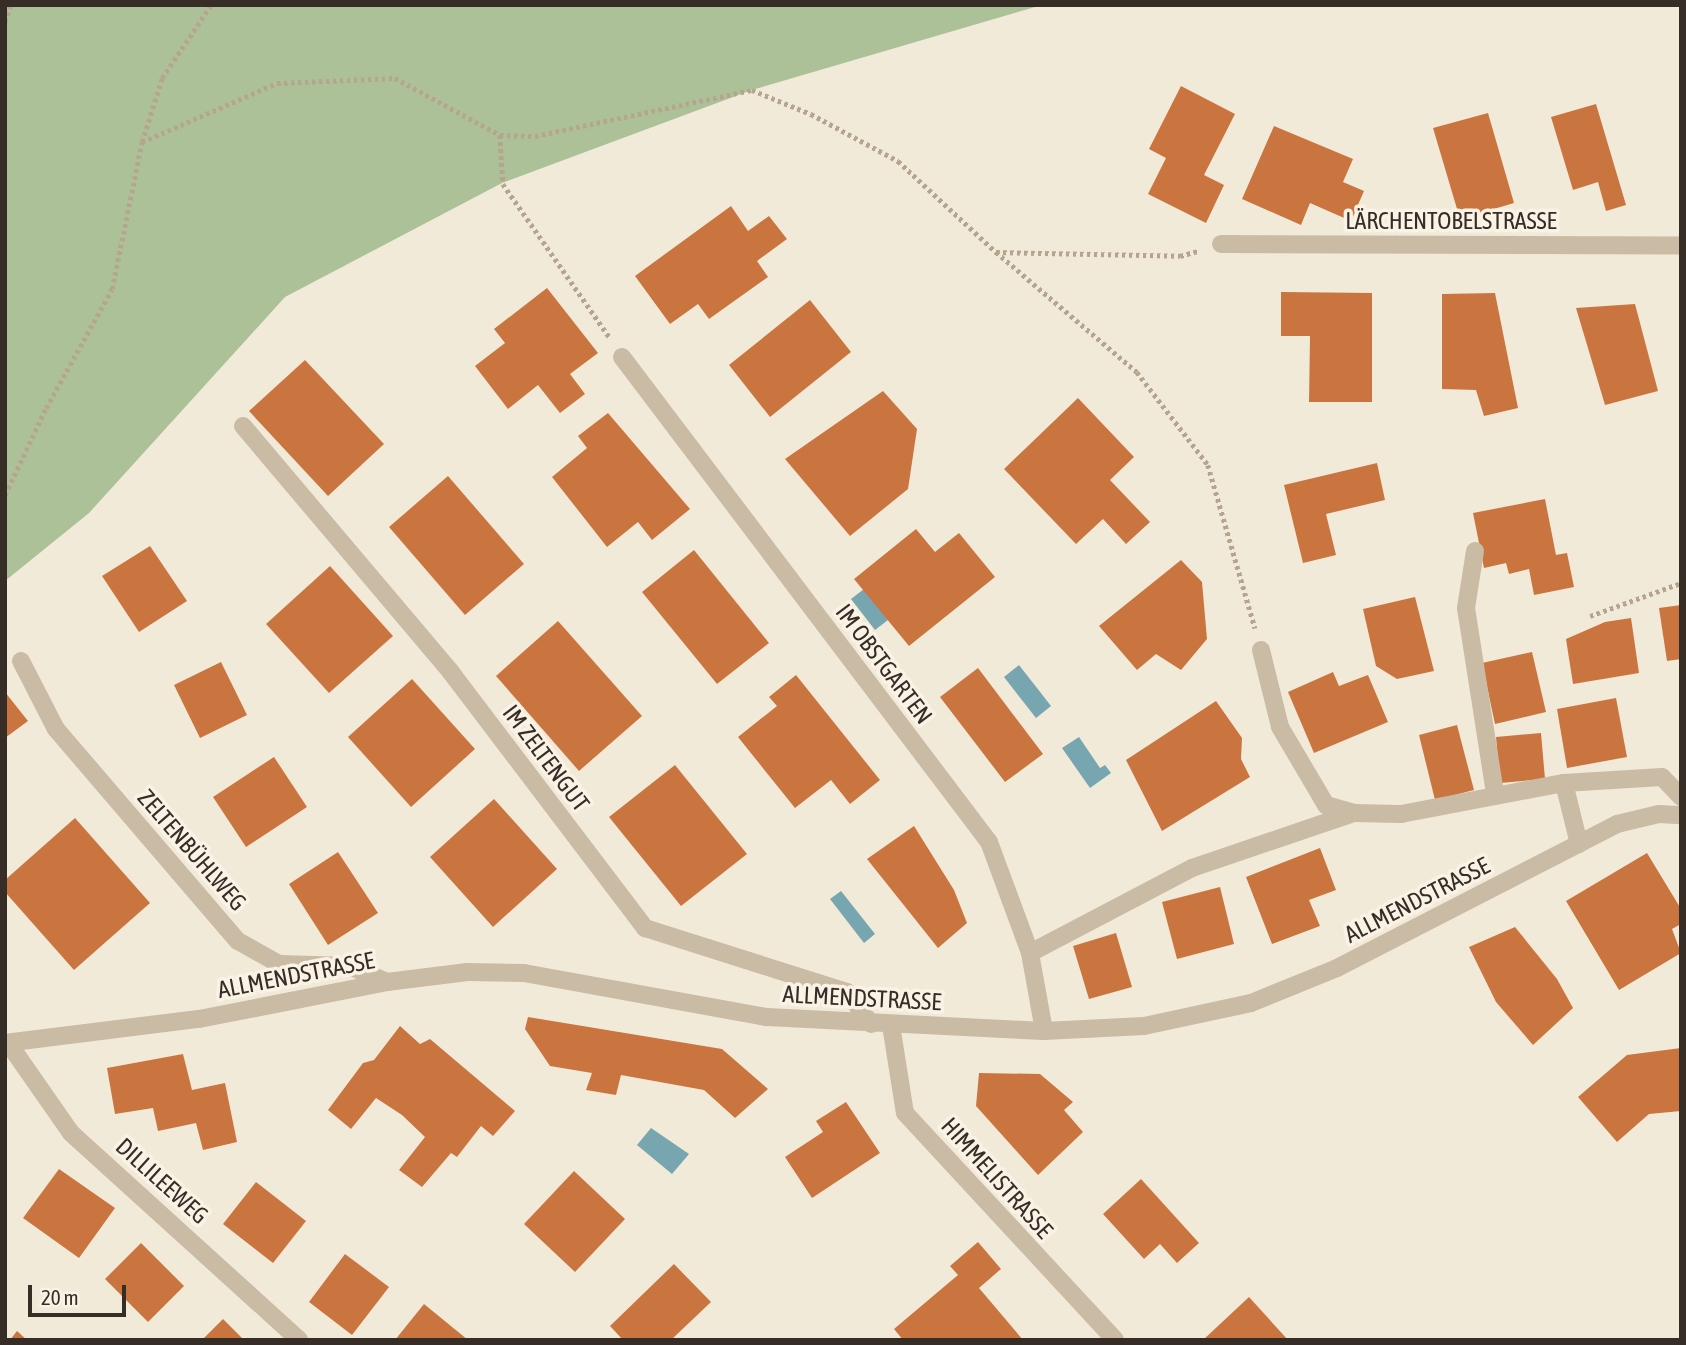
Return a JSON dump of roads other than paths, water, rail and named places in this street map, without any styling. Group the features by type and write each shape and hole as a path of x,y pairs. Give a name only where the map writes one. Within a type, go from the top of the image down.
{"street":[{"name":"LÄRCHENTOBELSTRASSE","path":"1221,244 1681,246"},
{"name":"IM OBSTGARTEN","path":"622,356 989,842 1030,953 1044,1031"},
{"name":"IM ZELTENGUT","path":"243,426 450,671 645,928 847,992 872,1024"},
{"path":"1475,551 1466,608 1495,794"},
{"path":"1261,650 1280,727 1326,805 1354,813 1401,814 1564,783 1662,778 1681,797"},
{"name":"ZELTENBÜHLWEG","path":"21,661 56,729 238,941 279,964 349,966 387,982"},
{"path":"1564,783 1579,844"},
{"path":"1030,953 1192,868 1354,813"},
{"name":"ALLMENDSTRASSE","path":"7,1044 199,1019 387,982 467,972 524,973 767,1017 1044,1031 1144,1026 1251,1003 1337,968 1616,824 1659,814 1681,816"},
{"name":"HIMMELISTRASSE","path":"891,1025 905,1114 1115,1340"},
{"name":"DILLILEEWEG","path":"7,1044 71,1133 299,1340"}],"water":[{"path":"864,589 888,620 875,630 851,599"},
{"path":"1019,665 1051,706 1036,718 1004,677"},
{"path":"1079,737 1100,768 1105,765 1111,773 1090,788 1062,748"},
{"path":"841,891 875,934 864,943 830,899"},
{"path":"651,1128 689,1154 672,1174 637,1145"}]}
